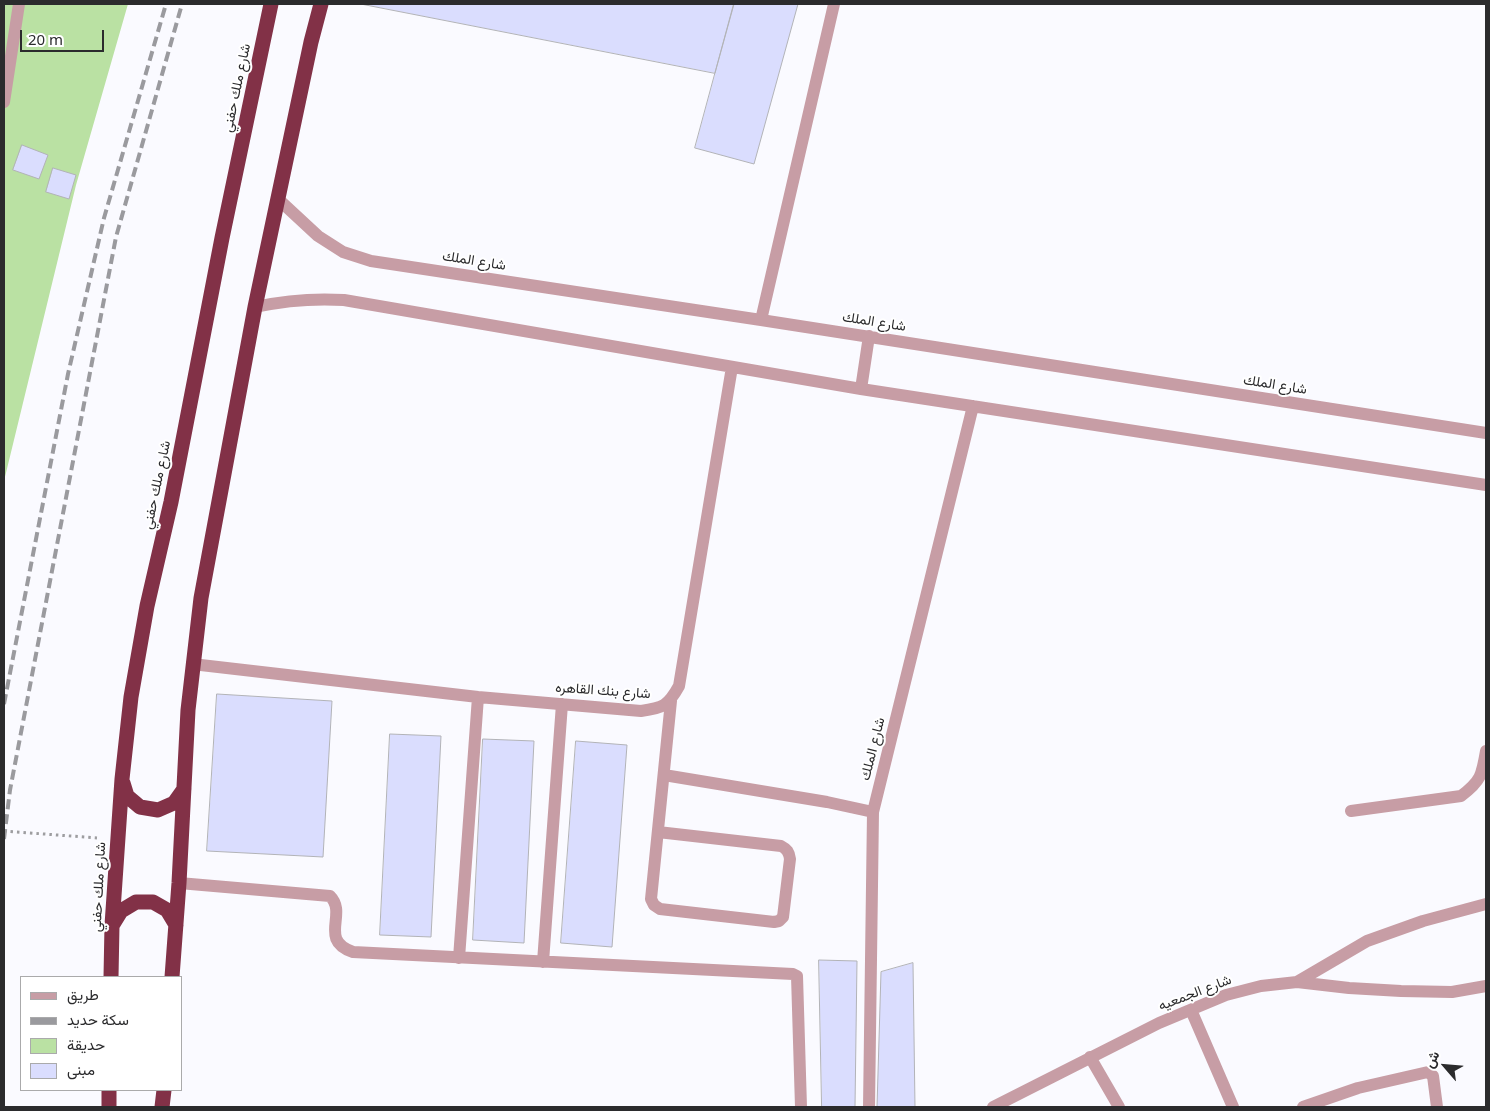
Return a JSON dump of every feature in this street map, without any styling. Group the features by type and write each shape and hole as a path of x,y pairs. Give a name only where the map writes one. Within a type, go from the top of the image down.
{"highway":[{"name":"شارع ملك حفني","path":"111,976 112,925 122,779 131,697 222,238 271,4"},
{"path":"172,976 188,710 192,664 206,570 277,198 321,4"},
{"path":"122,779 127,796 140,807 158,810 174,803 184,789"},
{"path":"112,925 121,911 128,906 136,902 152,902 167,910 176,925"},
{"path":"109,1091 109,1107"},
{"path":"162,1107 164,1091"}],"street":[{"path":"4,102 19,4"},
{"path":"761,320 834,4"},
{"name":"شارع الملك","path":"277,198 318,236 343,252 371,261 869,336 1486,433"},
{"path":"255,307 288,300 316,298 344,300 861,389 1486,485"},
{"path":"861,389 869,336"},
{"path":"658,832 786,848 790,853 790,859 783,917 779,921 774,922 660,909 654,905 651,899 671,700 679,686 732,367"},
{"name":"شارع الملك","path":"869,1107 873,812 972,406"},
{"name":"شارع بنك القاهره","path":"192,664 478,696 641,711 657,709 671,700"},
{"path":"459,958 478,696"},
{"path":"543,962 562,704"},
{"path":"1351,811 1461,796 1476,785 1483,768 1486,751"},
{"path":"664,775 827,802 873,812"},
{"path":"179,883 330,896 335,901 334,931 336,941 343,949 353,952 794,974 797,976 801,1107"},
{"path":"1297,982 1367,941 1424,921 1486,904"},
{"name":"شارع الجمعيه","path":"993,1107 1126,1039 1226,995 1261,986 1297,982 1401,992 1452,992 1486,986"},
{"path":"1191,1010 1233,1107"},
{"path":"1090,1057 1119,1107"},
{"path":"1303,1107 1358,1088 1428,1072 1433,1076 1437,1107"}],"path":[{"path":"4,831 118,839"}],"green space":[{"path":"4,4 128,4 76,185 4,481"}],"building":[{"path":"361,4 734,4 715,73"},
{"path":"734,4 798,4 754,164 695,148"},
{"path":"22,145 48,155 39,179 13,170"},
{"path":"53,168 76,175 69,199 46,192"},
{"path":"217,694 332,701 323,857 207,851"},
{"path":"390,734 441,736 431,937 380,935"},
{"path":"483,739 534,741 524,943 473,940"},
{"path":"576,741 627,745 612,947 561,943"},
{"path":"819,960 857,961 855,1107 822,1107"},
{"path":"913,963 915,1107 877,1107 881,972"}],"railway":[{"path":"4,704 68,374 104,218 166,4"},
{"path":"4,839 10,790 116,237 182,4"}]}
